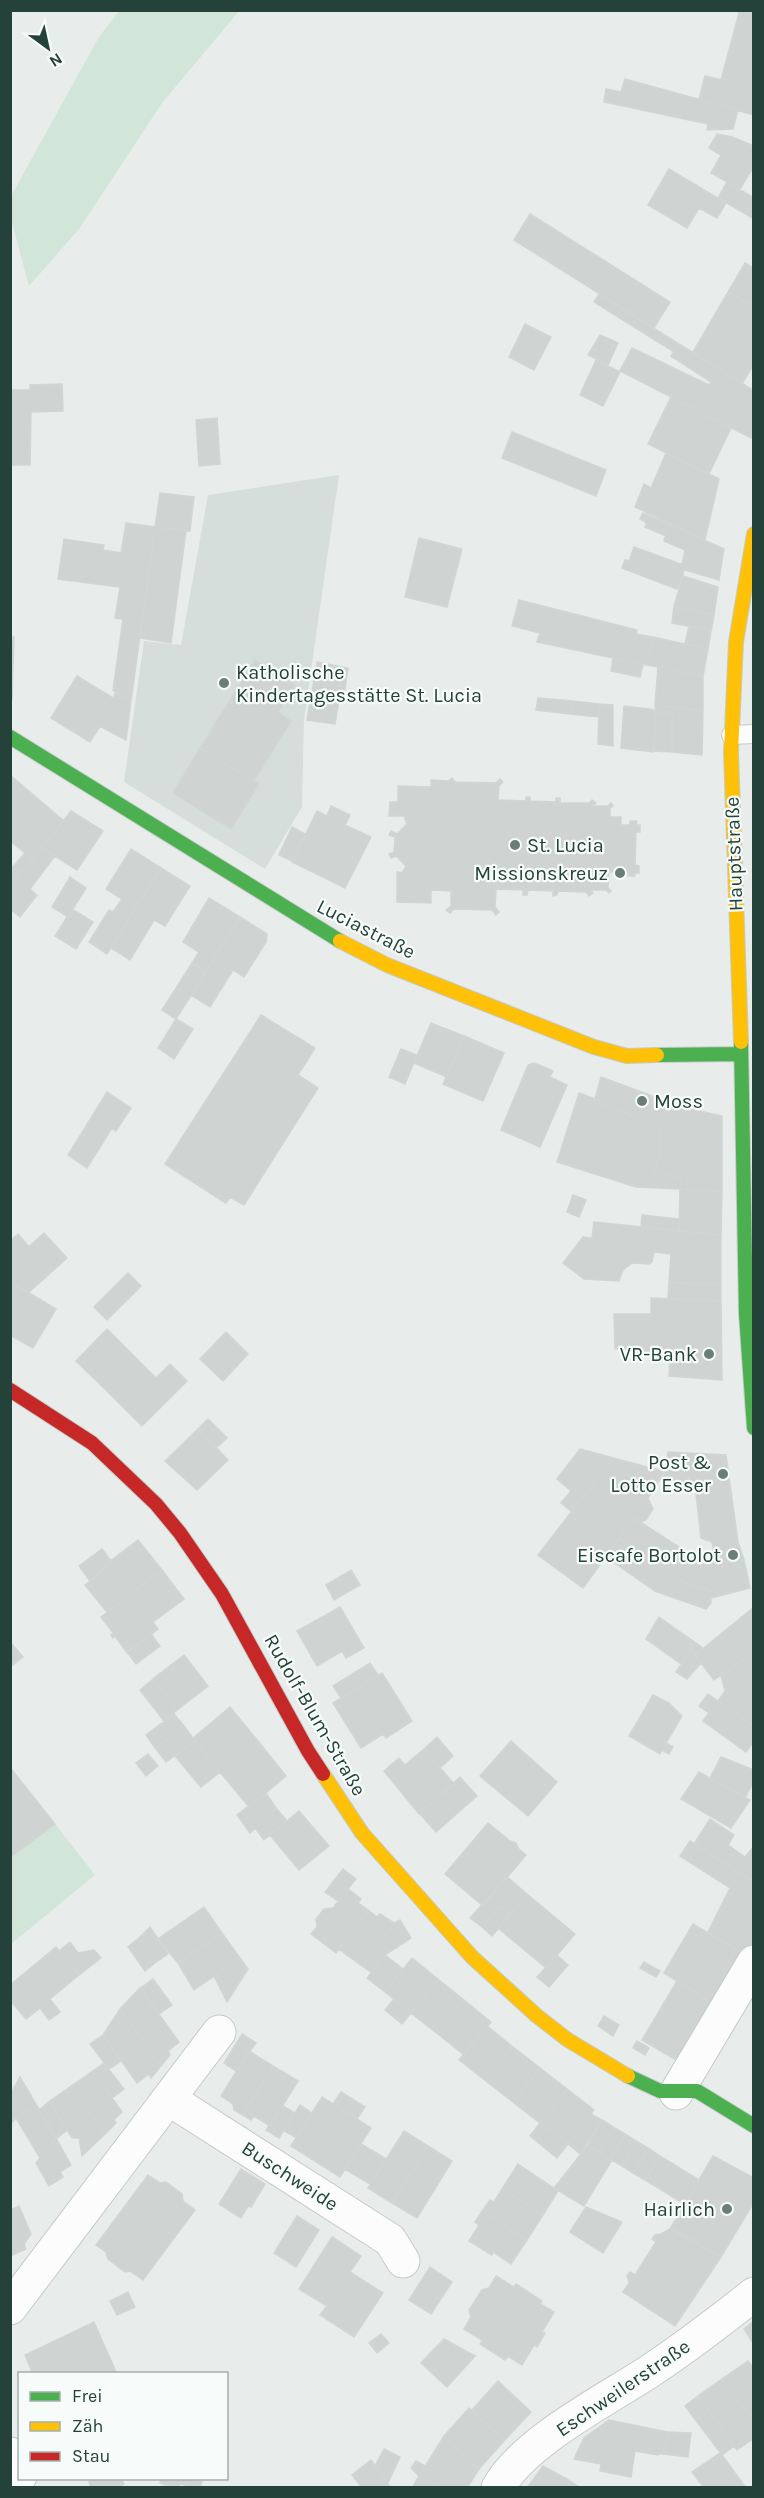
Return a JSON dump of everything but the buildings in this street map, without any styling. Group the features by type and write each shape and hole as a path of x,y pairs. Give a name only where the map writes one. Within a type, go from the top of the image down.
{"street":[{"name":"Hauptstraße","path":"753,534 736,642 731,735 731,809 753,1428"},
{"name":"Luciastraße","path":"10,737 350,948 387,965 594,1047 627,1056 741,1054"},
{"name":"Rudolf-Blum-Straße","path":"10,1390 92,1443 140,1488 180,1533 222,1594 291,1720 330,1786 362,1833 448,1932 500,1984 568,2040 641,2084 660,2091 676,2093 697,2091 753,2126"},
{"path":"676,2093 753,1962"},
{"path":"10,2308 219,2032"},
{"name":"Buschweide","path":"169,2099 390,2240 403,2261"},
{"name":"Eschweilerstraße","path":"498,2487 520,2460 545,2440 686,2347 753,2294"},
{"path":"10,2454 18,2472"}],"lane":[{"path":"731,735 753,734"}],"shaded area":[{"name":"Katholische Kindertagesstätte St. Lucia","path":"339,475 304,720 302,807 265,869 124,782 144,641 181,645 208,495"}],"green space":[{"path":"120,10 239,11 162,103 79,229 29,286 11,219 11,196 99,37"},
{"path":"55,1824 95,1875 11,1944 11,1857"}],"traffic: fast":[{"path":"10,737 340,941"},
{"path":"741,1042 746,1314 754,1428"},
{"path":"657,1055 741,1054"},
{"path":"628,2076 660,2091 697,2091 754,2126"}],"traffic: slow":[{"path":"741,1042 731,752 736,642 754,534"},
{"path":"340,941 387,965 594,1047 627,1056 657,1055"},
{"path":"323,1774 362,1833 472,1957 537,2016 568,2040 628,2076"}],"traffic: jam":[{"path":"10,1390 92,1443 156,1504 180,1533 222,1594 308,1751 323,1774"}],"place":[{"name":"Katholische Kindertagesstätte St. Lucia","path":"224,683"},
{"name":"St. Lucia","path":"515,845"},
{"name":"Missionskreuz","path":"620,873"},
{"name":"Moss","path":"642,1101"},
{"name":"VR-Bank","path":"709,1354"},
{"name":"Post & Lotto Esser","path":"723,1474"},
{"name":"Eiscafe Bortolot","path":"733,1555"},
{"name":"Hairlich","path":"727,2209"}]}
